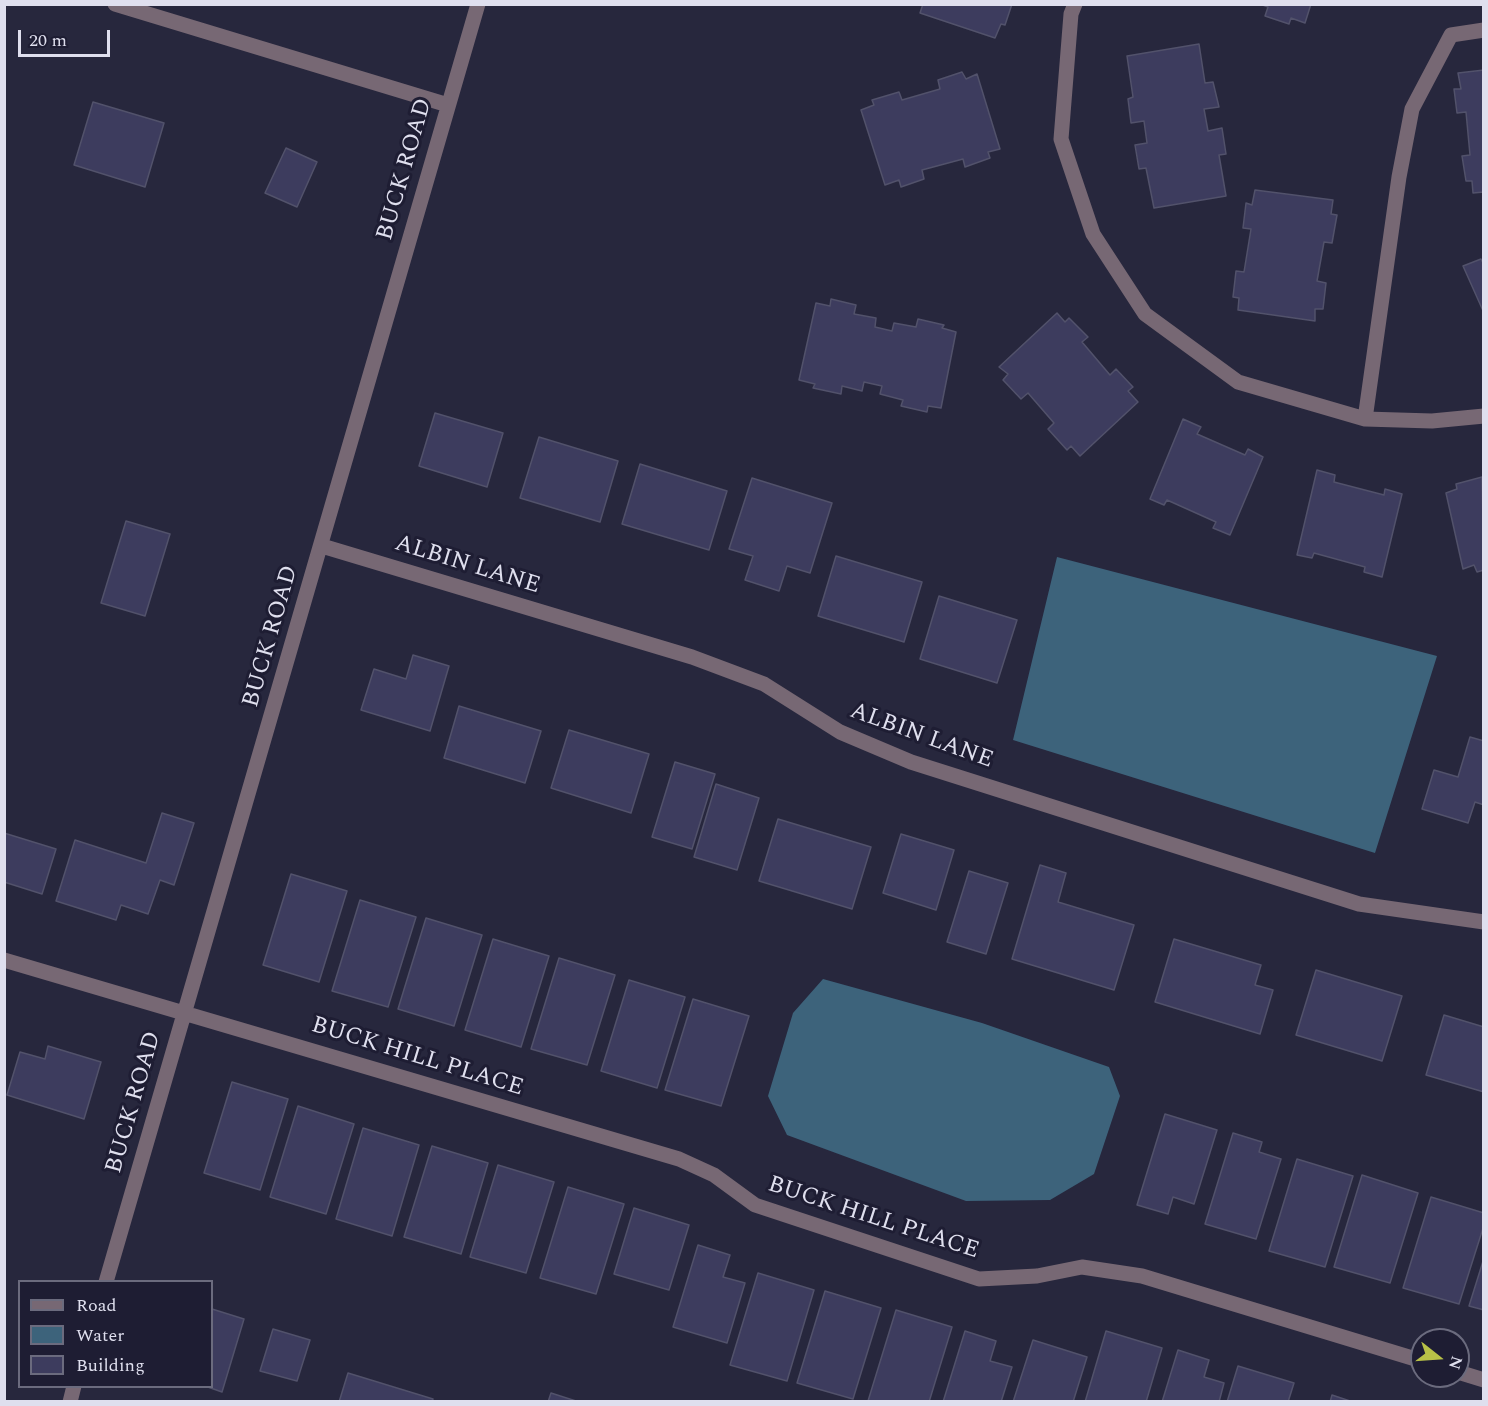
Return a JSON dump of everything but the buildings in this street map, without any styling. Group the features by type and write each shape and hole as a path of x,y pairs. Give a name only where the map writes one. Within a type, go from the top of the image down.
{"street":[{"path":"116,4 448,105"},
{"name":"BUCK ROAD","path":"106,1280 322,546 478,4"},
{"path":"1075,4 1071,14 1061,139 1093,234 1145,314 1238,382 1365,419 1432,421 1484,417"},
{"path":"1365,419 1399,177 1412,109 1451,35 1484,30"},
{"name":"ALBIN LANE","path":"322,546 692,657 764,684 840,732 911,762 1359,904 1484,922"},
{"name":"BUCK HILL PLACE","path":"4,960 679,1159 714,1175 755,1205 979,1278 1037,1276 1082,1267 1142,1276 1410,1357"}],"water":[{"path":"1057,557 1437,656 1375,853 1013,740"},
{"path":"823,979 982,1023 1109,1067 1120,1096 1094,1174 1050,1200 966,1201 787,1135 768,1096 793,1013"}]}
